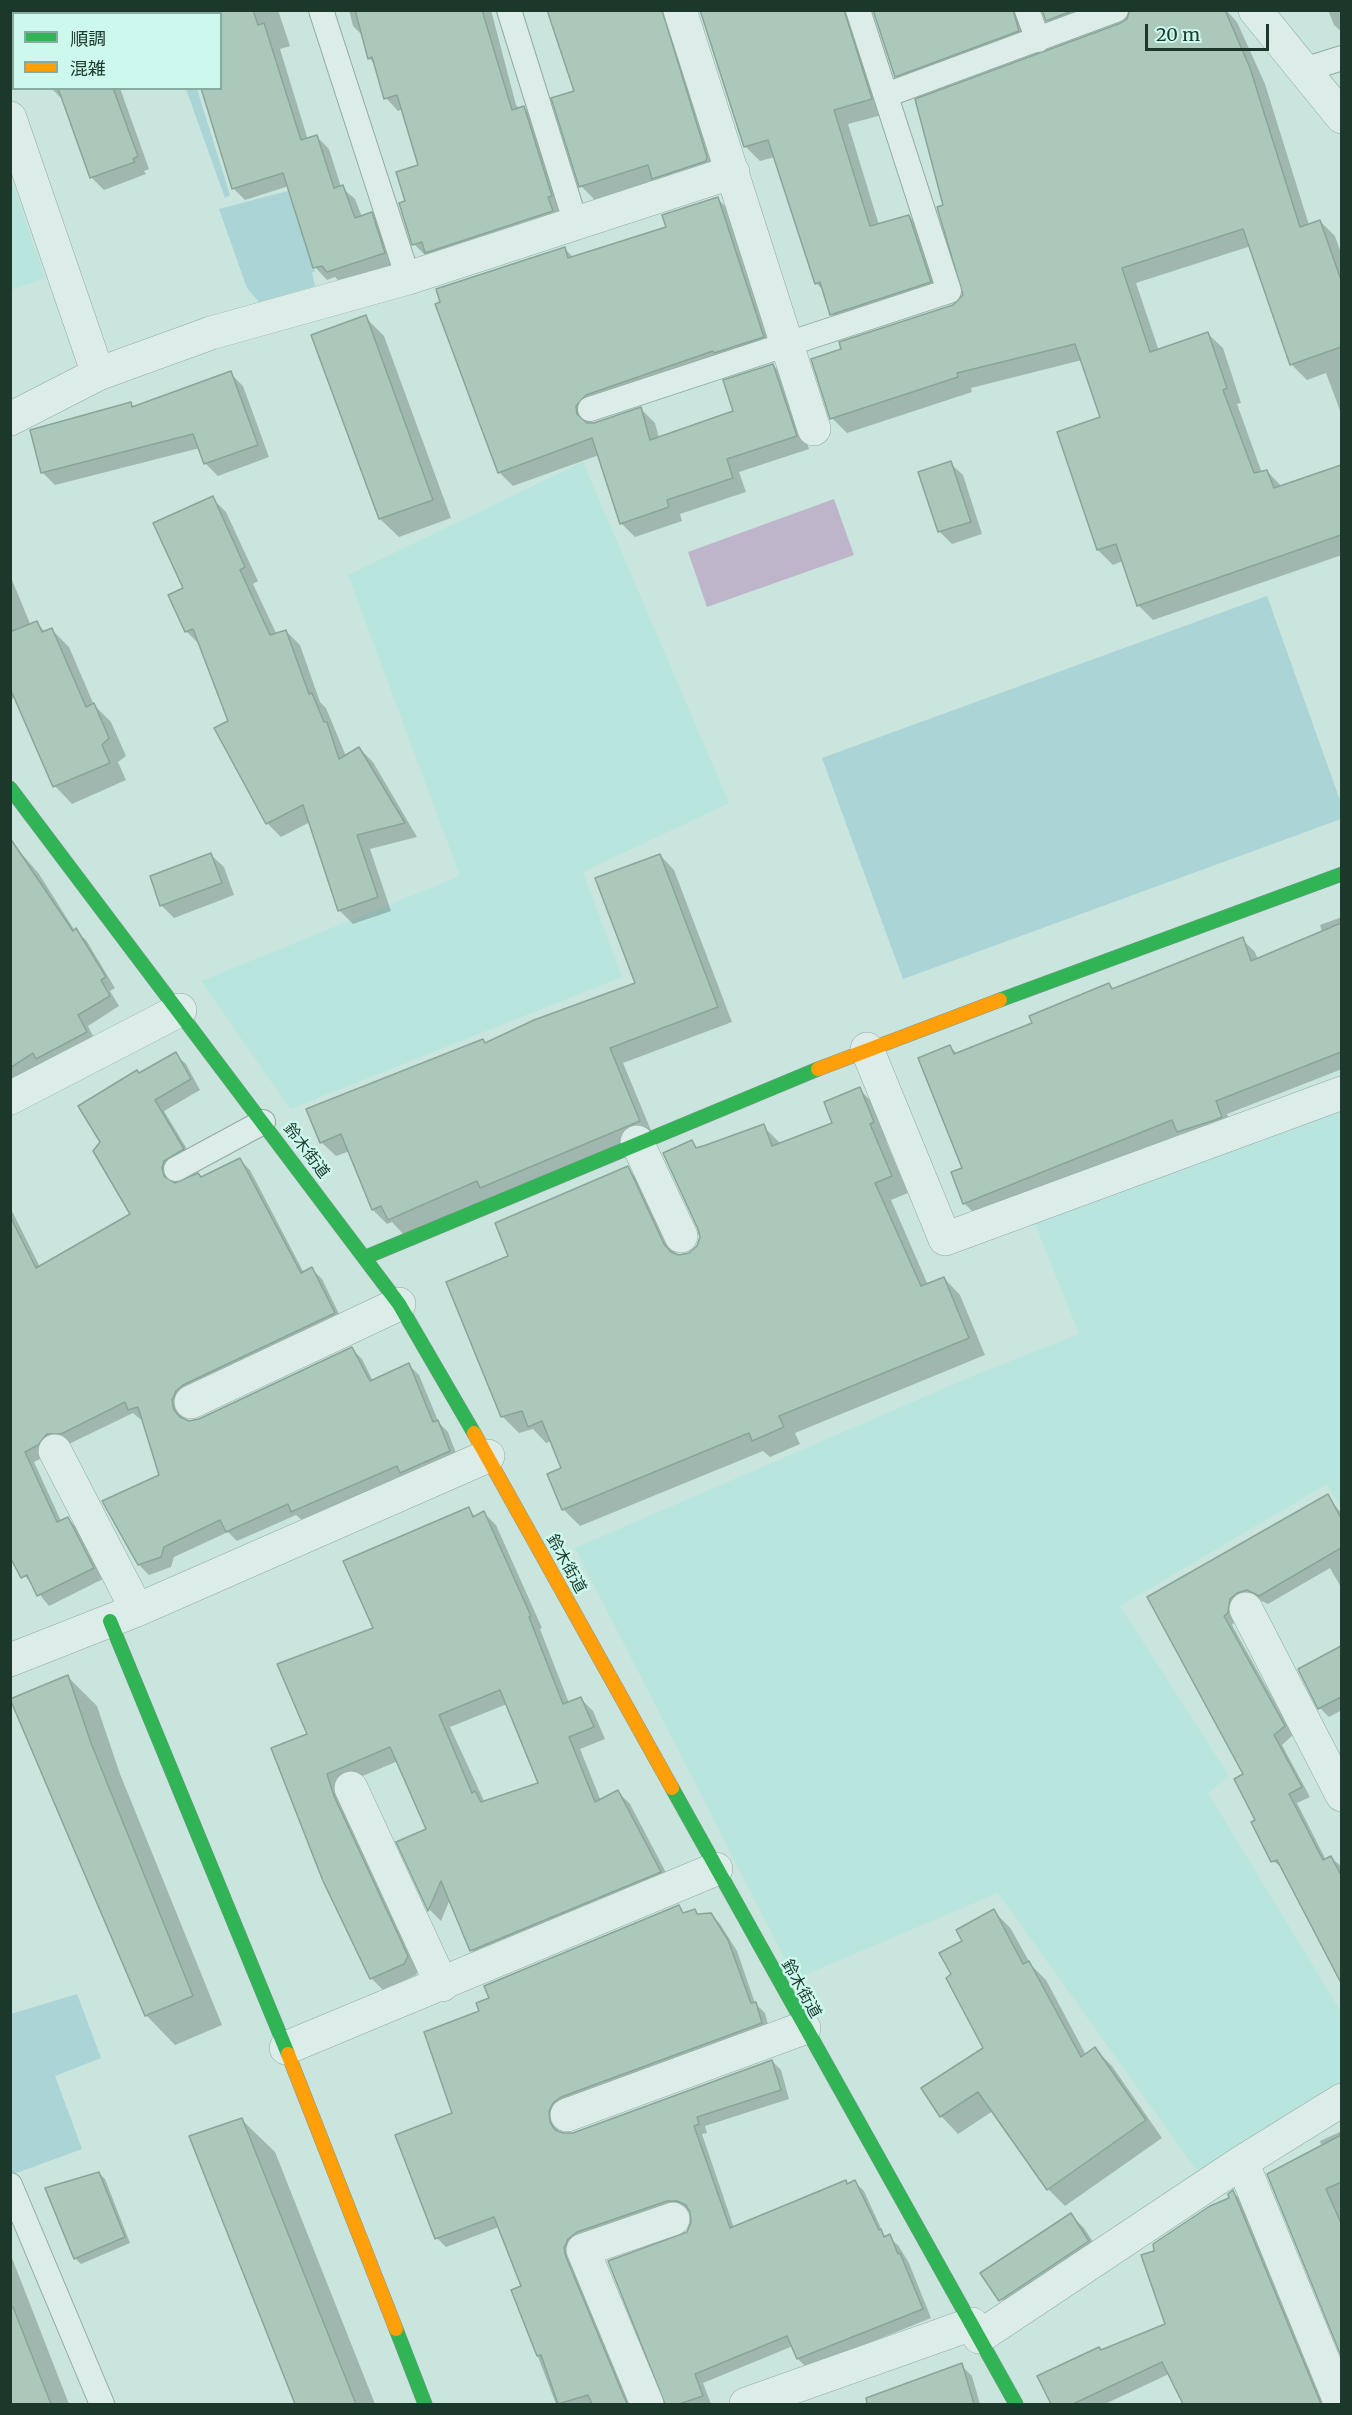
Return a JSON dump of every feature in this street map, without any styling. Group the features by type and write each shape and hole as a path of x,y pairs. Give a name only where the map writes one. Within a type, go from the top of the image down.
{"main road":[{"name":"鈴木街道","path":"10,788 180,1010 399,1304 488,1456 804,2028 1016,2404"},
{"path":"366,1257 637,1142 867,1049 1341,874"},
{"path":"124,1615 286,2048 425,2404"}],"street":[{"path":"680,10 814,429"},
{"path":"1255,10 1341,117"},
{"path":"10,118 98,374"},
{"path":"10,419 164,340 247,314 408,278 733,172"},
{"path":"10,1098 180,1010"},
{"path":"867,1049 945,1239 1341,1093"},
{"path":"637,1142 681,1236"},
{"path":"191,1402 399,1304"},
{"path":"55,1451 124,1615"},
{"path":"10,1660 124,1615 488,1456"},
{"path":"1246,1609 1341,1795"},
{"path":"351,1788 442,1984"},
{"path":"286,2048 716,1869"},
{"path":"567,2115 804,2028"},
{"path":"746,2404 975,2331 1341,2100"},
{"path":"1242,2162 1341,2404"},
{"path":"647,2404 583,2250 673,2219"}],"lane":[{"path":"321,10 408,278"},
{"path":"509,10 576,224"},
{"path":"590,409 789,346 949,291 858,10"},
{"path":"1027,10 1038,40"},
{"path":"886,95 1116,10"},
{"path":"1304,70 1341,57"},
{"path":"176,1169 263,1122"},
{"path":"10,2185 102,2404"}],"shaded area":[{"path":"186,90 197,90 230,195 225,198"},
{"path":"11,178 45,278 10,290"},
{"path":"288,191 315,271 312,273 315,286 259,302 247,288 219,209"},
{"path":"583,462 729,803 583,872 622,977 290,1109 201,981 460,876 348,575"},
{"path":"834,499 854,555 707,607 688,552"},
{"path":"1267,596 1341,803 1341,819 903,979 822,758"},
{"path":"1341,1111 1341,1506 1327,1484 1120,1606 1229,1776 1208,1793 1341,2012 1341,2091 1202,2178 998,1893 795,1979 575,1548 975,1375 1079,1334 1034,1221"},
{"path":"77,1994 101,2058 55,2076 82,2149 11,2175 11,2014"}],"building":[{"path":"220,10 253,10 258,25 264,23 301,140 317,135 334,188 343,185 355,218 372,212 385,253 327,272 322,266 313,268 283,173 232,189 202,90 222,90 222,12"},
{"path":"355,10 482,10 512,110 524,106 552,196 548,197 553,211 425,253 422,242 412,245 399,203 405,201 396,172 418,165 397,95 384,99 372,57 368,59"},
{"path":"547,10 662,10 707,157 706,161 652,179 648,165 579,187 551,98 574,91"},
{"path":"700,10 844,10 872,99 834,110 870,226 909,215 931,282 830,315 820,282 815,284 768,140 744,147"},
{"path":"873,10 1013,10 1019,31 895,77"},
{"path":"1042,10 1074,10 1046,21"},
{"path":"1130,10 1225,10 1250,68 1300,227 1320,220 1341,280 1341,347 1290,365 1243,229 1122,268 1150,352 1208,332 1227,388 1223,390 1254,473 1267,470 1274,488 1341,465 1341,535 1137,606 1116,544 1097,550 1057,432 1100,417 1075,344 957,373 958,377 830,419 811,359 841,349 839,342 953,305 963,295 937,207 943,205 915,99 1121,23 1127,19"},
{"path":"59,90 114,90 138,156 133,159 135,162 90,178"},
{"path":"718,197 764,337 714,353 713,351 586,395 576,406 577,414 587,423 594,423 641,407 650,440 733,411 723,380 773,364 797,436 727,459 733,478 667,500 669,507 620,524 592,438 498,473 435,304 440,302 436,289 565,247 568,258 666,227 662,215"},
{"path":"366,315 433,500 379,519 311,335"},
{"path":"231,371 258,445 204,464 193,434 41,473 30,430 131,402 132,407"},
{"path":"951,461 971,522 938,532 918,472"},
{"path":"213,496 245,567 240,570 270,635 286,630 309,694 312,693 324,722 327,722 339,759 359,747 405,823 357,835 378,897 338,911 303,805 266,824 214,728 228,721 193,629 185,632 168,595 183,588 153,523"},
{"path":"37,621 42,632 52,628 86,707 94,703 109,738 102,745 110,763 53,787 10,688 10,632"},
{"path":"10,838 73,931 76,928 106,977 101,980 110,996 78,1015 87,1032 36,1059 33,1053 10,1068"},
{"path":"211,853 222,883 160,906 150,876"},
{"path":"660,854 718,1007 610,1048 640,1121 480,1188 477,1181 388,1220 381,1206 372,1210 341,1134 320,1143 306,1109 483,1039 485,1043 534,1020 635,983 595,878"},
{"path":"1341,923 1341,1052 1216,1101 1222,1117 1215,1120 1177,1132 1172,1120 963,1204 951,1172 962,1168 918,1058 950,1045 954,1054 1032,1023 1029,1016 1109,983 1112,989 1243,937 1251,961"},
{"path":"176,1052 191,1079 155,1100 184,1149 164,1161 162,1168 164,1176 175,1183 198,1173 201,1177 240,1158 301,1273 312,1267 335,1313 183,1385 176,1391 172,1400 174,1410 180,1417 189,1421 199,1419 352,1347 370,1381 409,1363 433,1422 438,1420 450,1451 400,1473 397,1466 291,1512 288,1504 226,1532 220,1520 164,1547 161,1557 138,1565 102,1501 159,1475 138,1407 128,1410 125,1402 61,1434 47,1434 38,1445 25,1452 57,1522 68,1517 94,1568 37,1596 27,1575 21,1578 10,1557 10,1216 36,1268 130,1214 93,1151 100,1142 78,1106 137,1070 139,1073"},
{"path":"860,1087 874,1122 870,1124 892,1176 875,1183 921,1286 944,1277 969,1338 779,1416 784,1427 752,1441 749,1433 562,1510 547,1474 561,1468 542,1421 528,1427 522,1411 501,1417 446,1282 508,1256 495,1223 628,1166 664,1244 671,1252 679,1255 689,1253 697,1246 700,1237 698,1229 663,1153 692,1140 696,1148 764,1124 772,1146 832,1123 824,1102"},
{"path":"1328,1494 1341,1518 1341,1548 1259,1596 1247,1590 1237,1593 1230,1599 1228,1613 1224,1616 1285,1726 1274,1735 1302,1787 1289,1794 1323,1860 1331,1856 1341,1875 1341,1983 1277,1860 1271,1862 1251,1822 1255,1820 1234,1779 1243,1774 1147,1597"},
{"path":"469,1507 473,1517 484,1511 531,1616 529,1617 563,1704 581,1697 594,1727 569,1737 595,1802 618,1790 661,1872 470,1951 441,1881 428,1911 396,1842 426,1829 390,1747 327,1774 334,1796 408,1956 404,1964 370,1979 323,1881 271,1748 307,1734 277,1664 373,1628 343,1561","holes":["500,1690 538,1783 481,1802 475,1791 472,1793 439,1715"]},
{"path":"1341,1646 1341,1697 1318,1709 1298,1669"},
{"path":"68,1675 91,1743 193,1996 145,2016 10,1699"},
{"path":"679,1905 683,1913 695,1909 697,1914 711,1913 728,1940 751,2003 756,2002 762,2023 561,2097 553,2103 549,2111 550,2122 555,2130 573,2133 772,2060 781,2090 697,2117 699,2124 694,2126 730,2228 846,2180 847,2184 855,2180 879,2230 881,2229 884,2237 890,2234 923,2309 797,2359 787,2336 695,2374 703,2396 679,2404 665,2404 608,2261 687,2232 691,2222 690,2212 686,2205 677,2201 667,2201 577,2232 568,2239 564,2248 566,2257 627,2404 592,2404 588,2395 558,2404 541,2355 537,2356 511,2290 521,2286 494,2217 435,2239 395,2135 452,2113 424,2032 479,2011 476,2003 489,1998 484,1986"},
{"path":"994,1909 1023,1964 1029,1961 1081,2057 1095,2047 1146,2120 1047,2190 978,2092 940,2117 921,2088 983,2048 946,1978 951,1974 939,1953 962,1941 956,1930"},
{"path":"242,2118 356,2404 295,2404 189,2136"},
{"path":"1341,2135 1341,2182 1326,2189 1341,2223 1341,2356 1267,2174"},
{"path":"99,2172 125,2237 74,2259 45,2188"},
{"path":"1233,2190 1321,2404 1183,2404 1162,2362 1073,2404 1051,2404 1037,2376 1099,2347 1101,2350 1165,2324 1141,2255 1154,2251 1153,2244 1210,2206 1229,2198 1228,2194"},
{"path":"1071,2213 1089,2241 999,2301 980,2273"},
{"path":"13,2307 51,2404 10,2404 10,2308"},
{"path":"962,2363 974,2404 867,2404 866,2398"}],"traffic: fast":[{"path":"10,788 399,1304 474,1433"},
{"path":"1000,1000 1342,874"},
{"path":"366,1257 818,1069"},
{"path":"110,1621 288,2054"},
{"path":"672,1788 1016,2404"},
{"path":"396,2329 425,2404"}],"traffic: slow":[{"path":"818,1069 1000,1000"},
{"path":"474,1433 672,1788"},
{"path":"288,2054 396,2329"}]}
